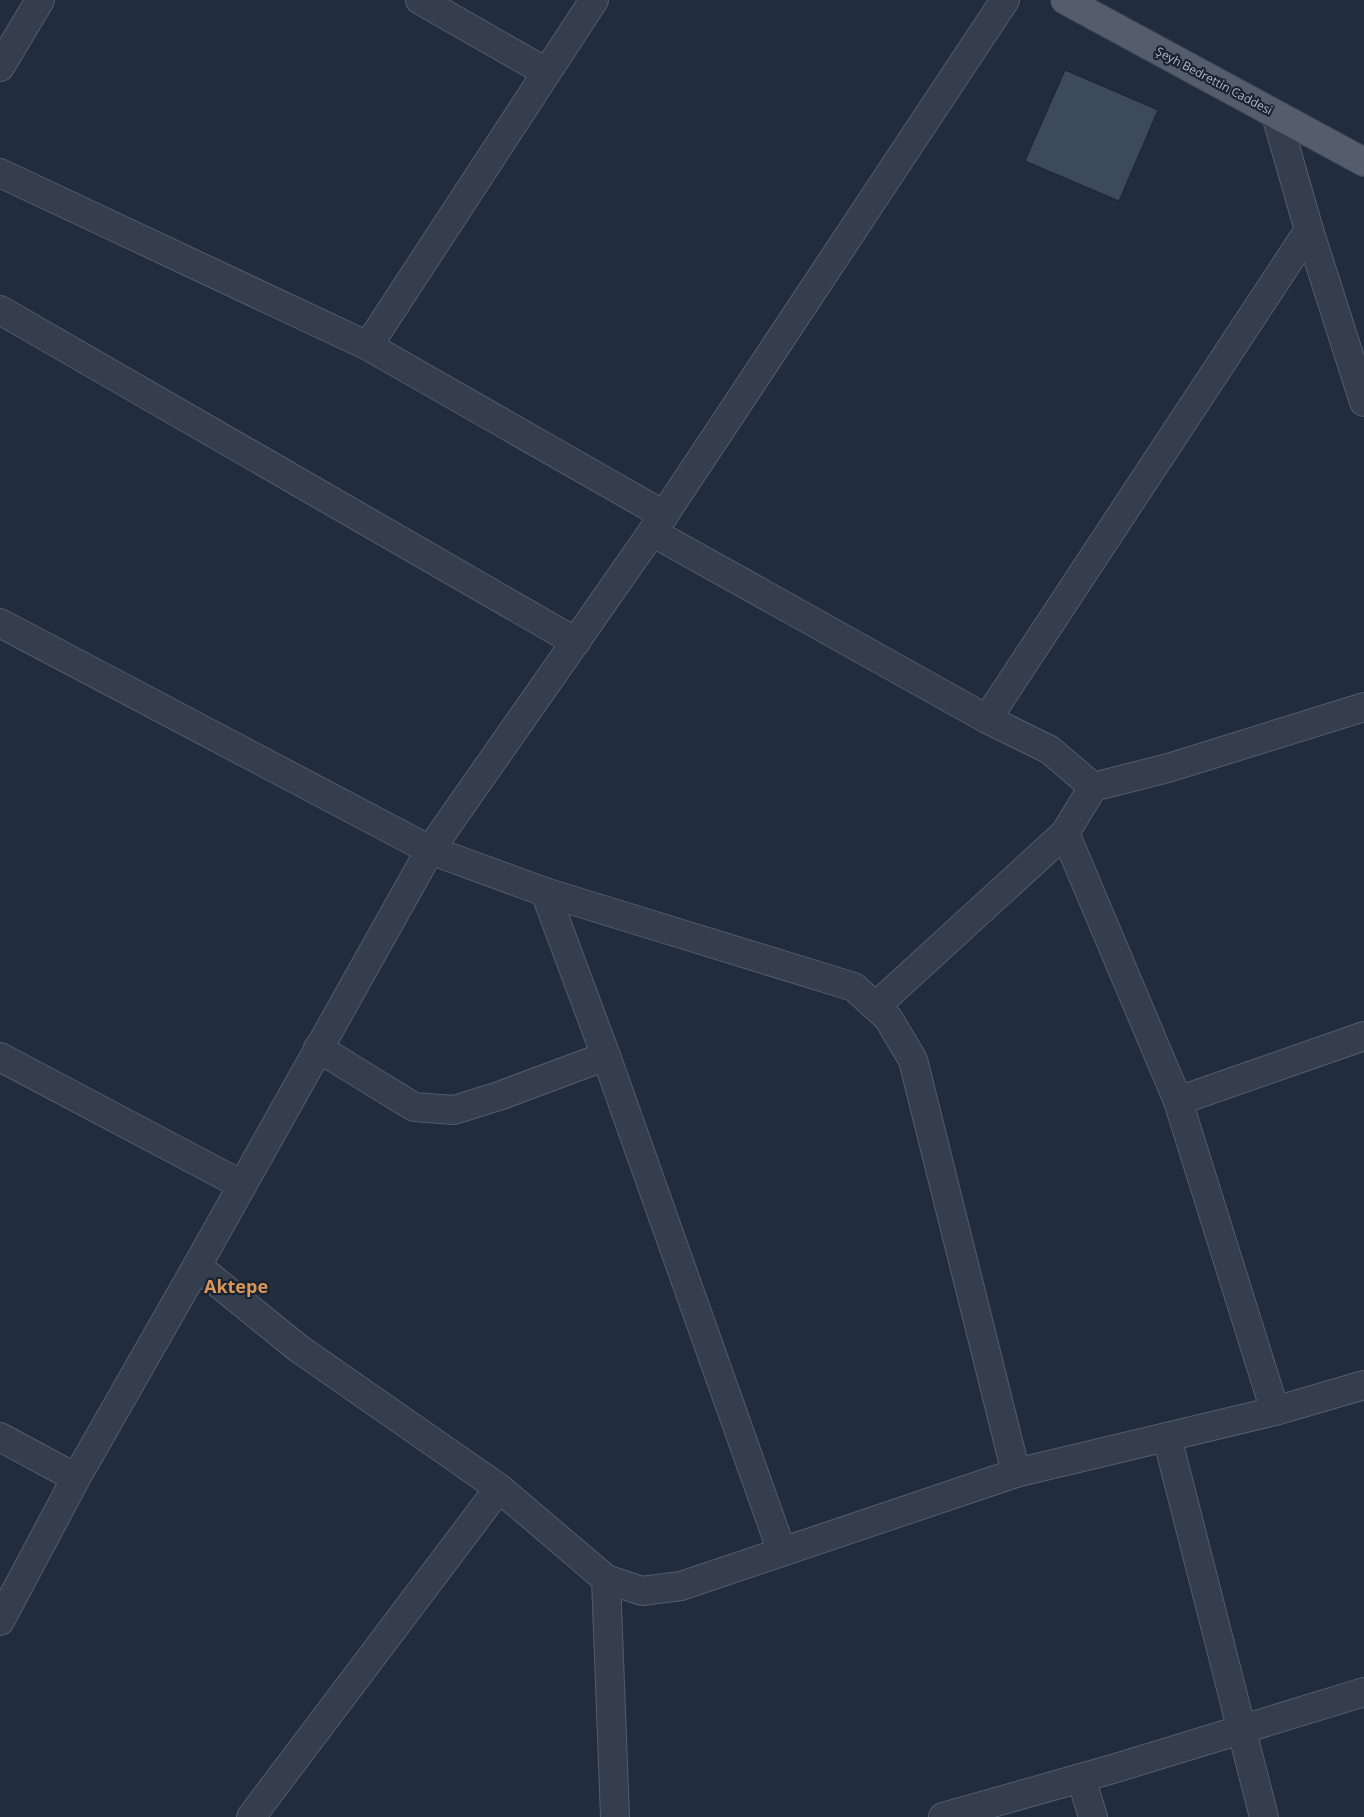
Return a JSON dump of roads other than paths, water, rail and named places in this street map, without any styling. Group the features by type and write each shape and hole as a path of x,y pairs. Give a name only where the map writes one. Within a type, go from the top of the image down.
{"main road":[{"name":"Şeyh Bedrettin Caddesi","path":"1065,0 1364,162"}],"street":[{"path":"0,67 40,0"},
{"path":"420,0 546,72"},
{"path":"368,346 594,0"},
{"path":"0,1621 76,1478 430,850 658,524 1005,0"},
{"path":"1276,115 1309,230 1364,402"},
{"path":"0,173 368,346 658,524 987,719 1050,750 1093,787"},
{"path":"987,719 1309,230"},
{"path":"0,310 576,642"},
{"path":"0,623 430,850 545,892 854,987 888,1018 913,1060 1016,1473"},
{"path":"876,1006 1066,833 1093,787 1168,768 1364,707"},
{"path":"1066,833 1178,1101 1275,1410"},
{"path":"545,892 606,1056 782,1552"},
{"path":"1178,1101 1364,1036"},
{"path":"318,1048 414,1107 454,1110 499,1096 606,1056"},
{"path":"0,1057 242,1185"},
{"path":"197,1266 298,1348 499,1488 606,1579 642,1591 681,1586 1016,1473 1275,1410 1364,1385"},
{"path":"0,1437 76,1478"},
{"path":"1167,1437 1264,1817"},
{"path":"251,1817 499,1488"},
{"path":"606,1579 615,1817"},
{"path":"943,1817 1081,1778 1364,1692"},
{"path":"1081,1778 1093,1817"}],"district":[{"name":"Aktepe","path":"236,1287"}]}
